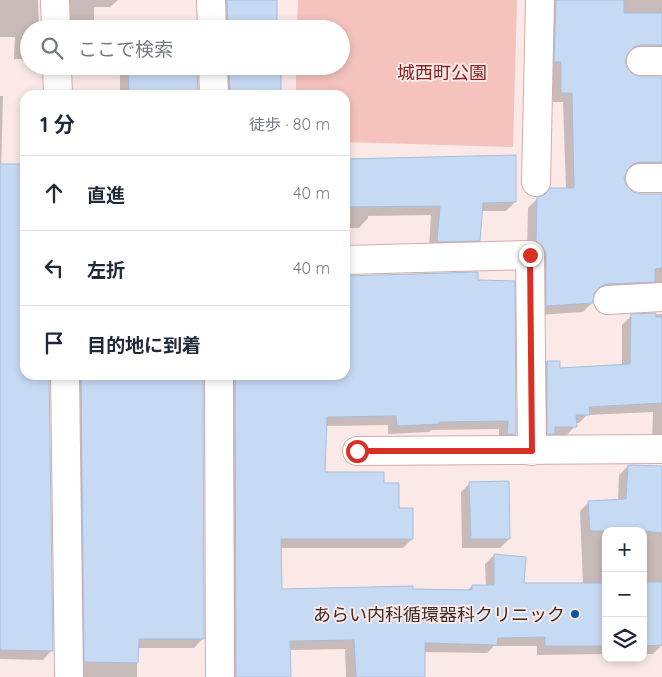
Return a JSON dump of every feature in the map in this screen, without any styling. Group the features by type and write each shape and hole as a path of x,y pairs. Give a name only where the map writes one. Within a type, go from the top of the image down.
{"street":[{"path":"55,0 56,20"},
{"path":"211,0 212,20"},
{"path":"536,182 540,0"},
{"path":"57,75 58,90"},
{"path":"213,75 214,90"},
{"path":"350,260 530,255 532,451"},
{"path":"608,300 662,297"},
{"path":"64,380 70,677"},
{"path":"219,380 220,677"},
{"path":"357,451 662,449"}],"green space":[{"name":"城西町公園","path":"298,0 517,0 513,147 350,142 350,90 296,90 296,75 350,75 350,20 297,20"}],"building":[{"path":"227,0 277,0 277,20 228,20"},
{"path":"556,0 624,0 624,13 662,13 662,45 634,47 628,53 625,61 627,68 634,75 662,77 662,162 640,162 633,164 627,170 624,178 626,185 633,192 640,194 662,194 662,268 655,269 655,282 607,284 600,287 594,293 593,303 546,306 546,254 543,247 536,241 537,197 544,195 550,188 574,188 572,93 561,93 561,62 554,62"},
{"path":"128,75 197,75 198,90 129,90"},
{"path":"229,75 281,75 281,90 230,90"},
{"path":"516,155 516,202 483,203 480,241 437,242 440,206 350,207 350,159"},
{"path":"0,164 20,164 20,380 49,380 53,651 0,650"},
{"path":"478,272 478,280 515,281 516,434 507,434 508,421 439,422 439,424 397,426 396,416 327,417 325,472 384,472 384,483 399,483 399,508 413,508 413,539 281,539 282,589 413,586 413,589 472,590 472,585 494,585 494,554 526,557 524,583 602,583 602,646 545,646 545,637 498,638 497,645 425,643 425,677 356,677 354,640 290,641 291,677 236,677 235,380 350,380 350,276"},
{"path":"656,313 656,317 662,317 662,403 589,407 590,415 576,415 577,427 555,427 555,434 547,434 547,361 560,361 560,368 630,364 631,314"},
{"path":"81,380 203,380 204,639 139,639 138,663 84,662"},
{"path":"628,465 662,466 662,533 647,531 647,527 602,527 602,531 590,531 588,501 626,499"},
{"path":"509,481 510,539 471,539 469,482"},
{"path":"647,582 662,582 662,645 647,646"}],"place":[{"name":"あらい内科循環器科クリニック","path":"575,614"}],"route":[{"path":"357,451 532,451 530,255"}]}
